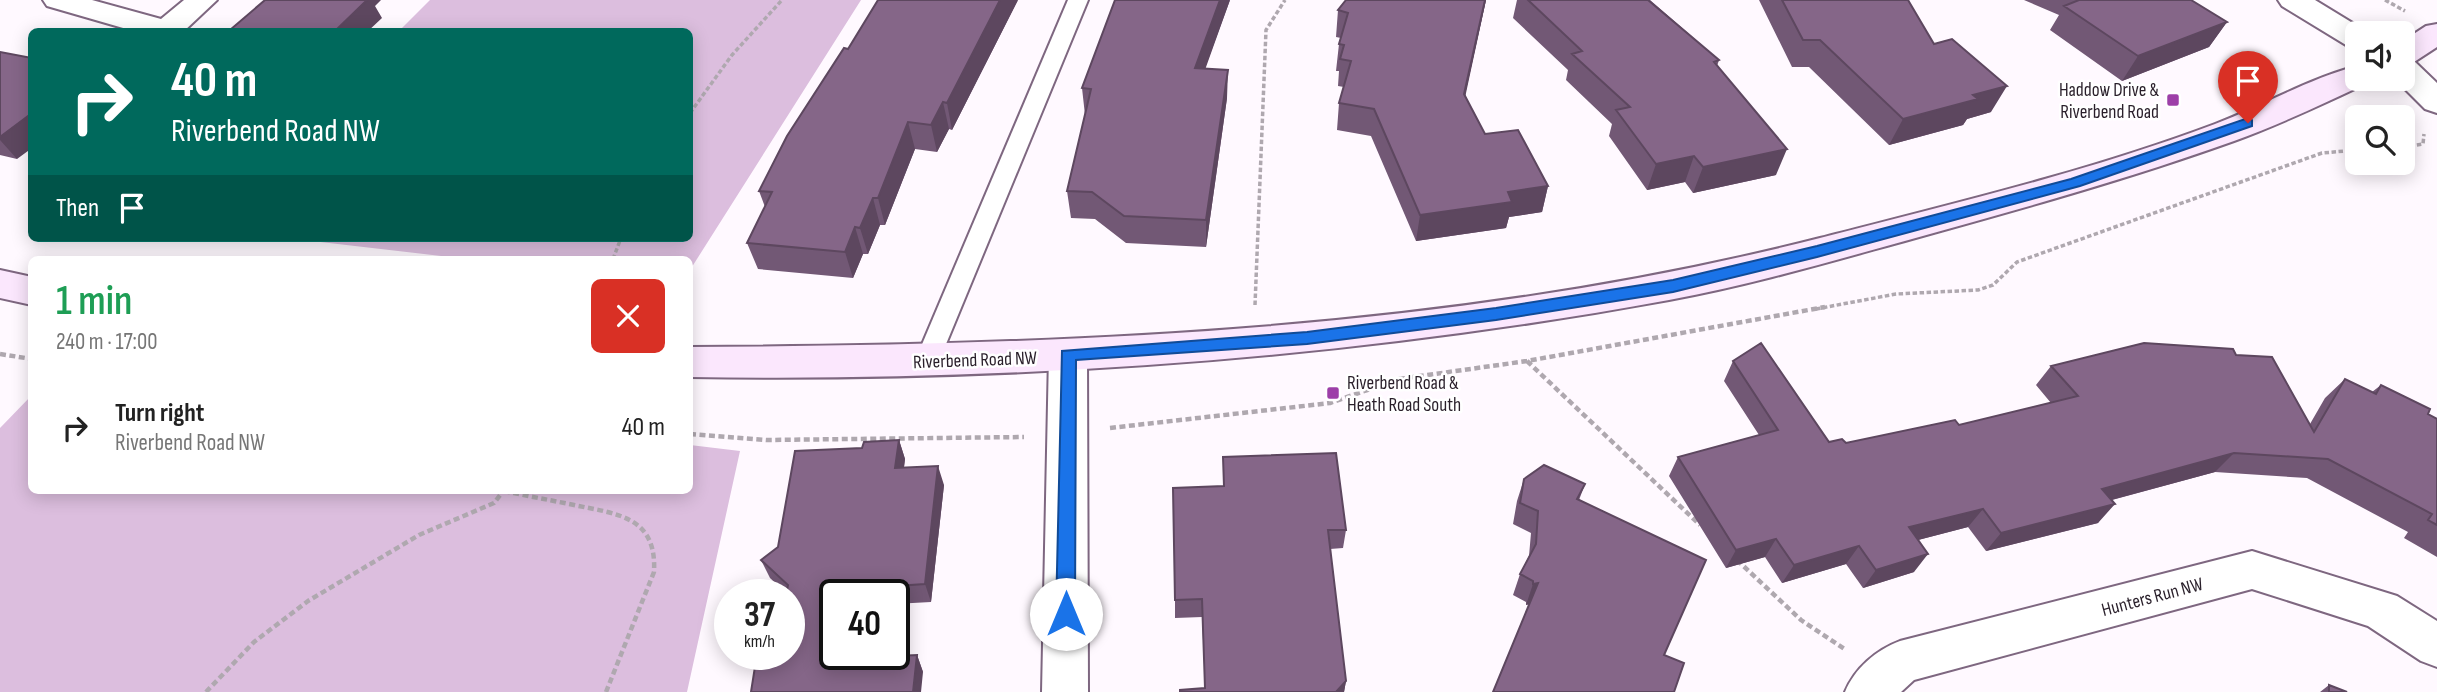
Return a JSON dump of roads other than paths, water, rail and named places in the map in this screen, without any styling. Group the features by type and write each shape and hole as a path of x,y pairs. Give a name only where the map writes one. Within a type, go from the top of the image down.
{"main road":[{"path":"2415,47 2437,33"},
{"name":"Riverbend Road NW","path":"693,362 927,361 1253,343 1496,314 1659,288 1817,252 2075,183 2226,132 2345,81"},
{"path":"0,284 28,290"}],"street":[{"path":"58,0 159,28"},
{"path":"168,28 202,0"},
{"path":"2293,0 2345,31"},
{"path":"2415,64 2437,68"},
{"path":"2415,80 2437,102"},
{"path":"1065,692 1068,355"},
{"name":"Hunters Run NW","path":"1876,684 1900,662 2252,570 2381,610 2437,646"}],"lane":[{"path":"927,361 1078,0"}],"place":[{"name":"Haddow Drive & Riverbend Road","path":"2173,100"},
{"name":"Riverbend Road & Heath Road South","path":"1333,393"}]}
